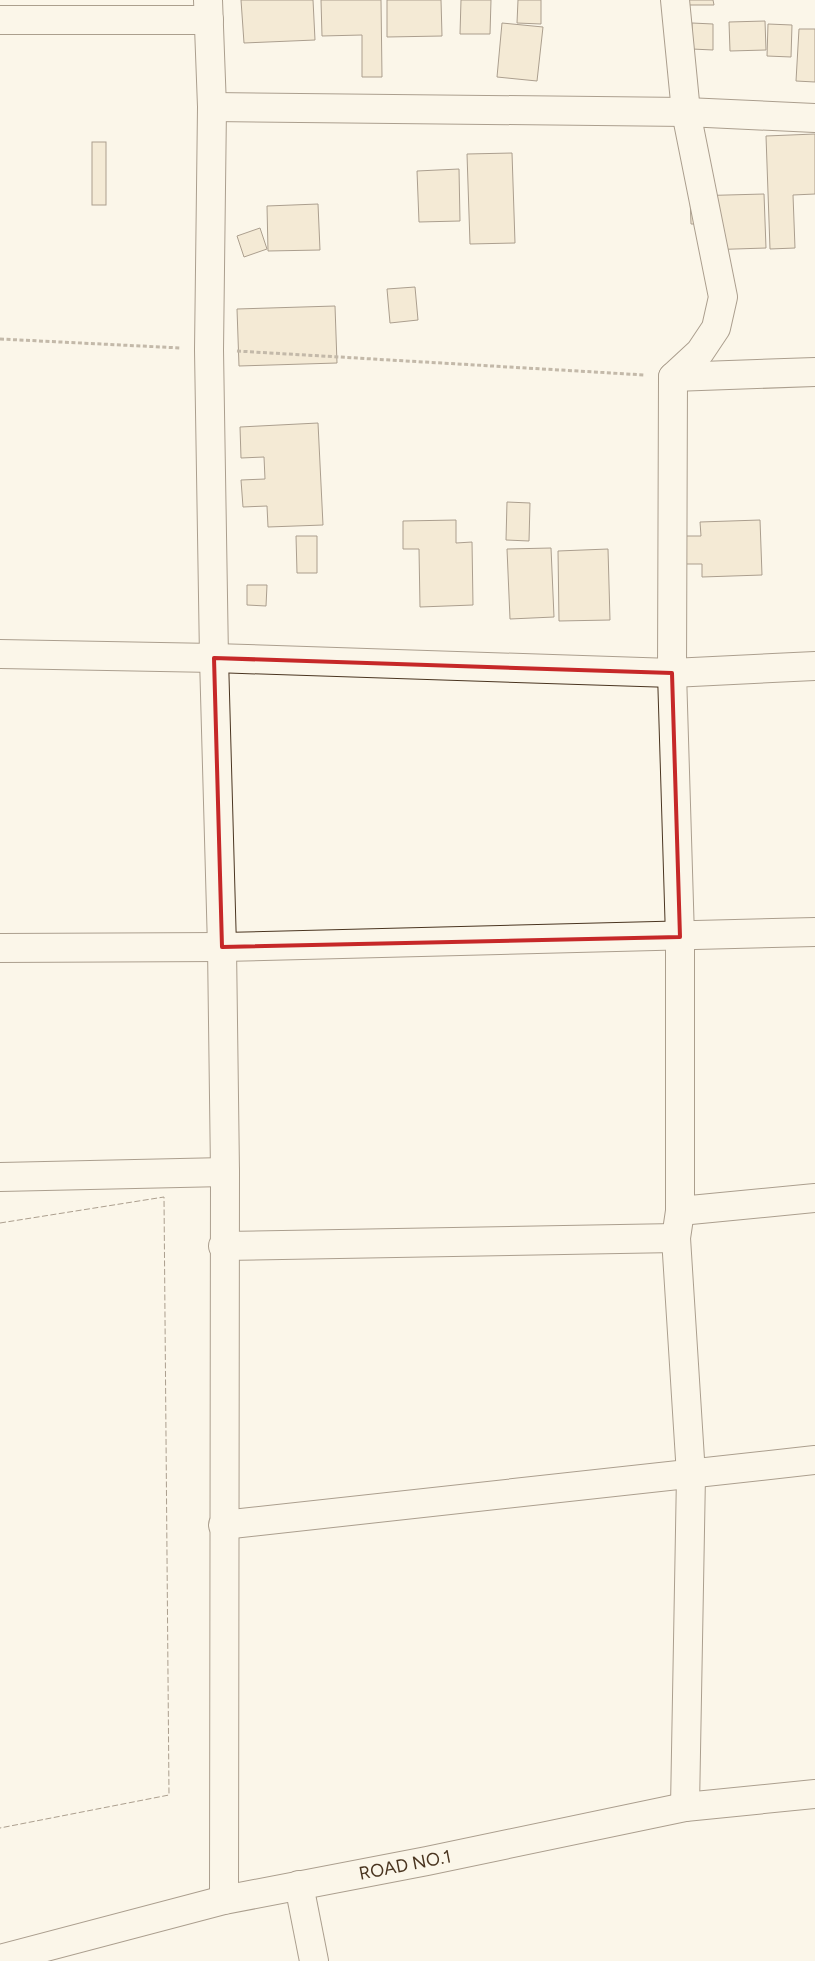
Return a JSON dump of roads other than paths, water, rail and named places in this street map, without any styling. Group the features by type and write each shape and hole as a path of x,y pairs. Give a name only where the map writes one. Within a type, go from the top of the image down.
{"main road":[{"path":"675,0 686,112 723,297 716,328 700,352 674,376 672,673 680,937 680,1211 676,1238 691,1475 684,1807"},
{"path":"0,20 208,10 212,107 209,350 225,1172 223,1246 224,1900"},
{"path":"212,107 686,112 815,118"},
{"path":"674,376 815,372"},
{"path":"0,654 214,658 672,673 815,666"},
{"path":"0,948 222,947 680,937 815,932"},
{"path":"0,1177 225,1172"},
{"path":"680,1211 815,1198"},
{"path":"223,1246 676,1238"},
{"path":"223,1525 815,1460"},
{"name":"ROAD NO.1","path":"0,1959 224,1900 684,1807 815,1794"},
{"path":"299,1886 314,1961"}]}
